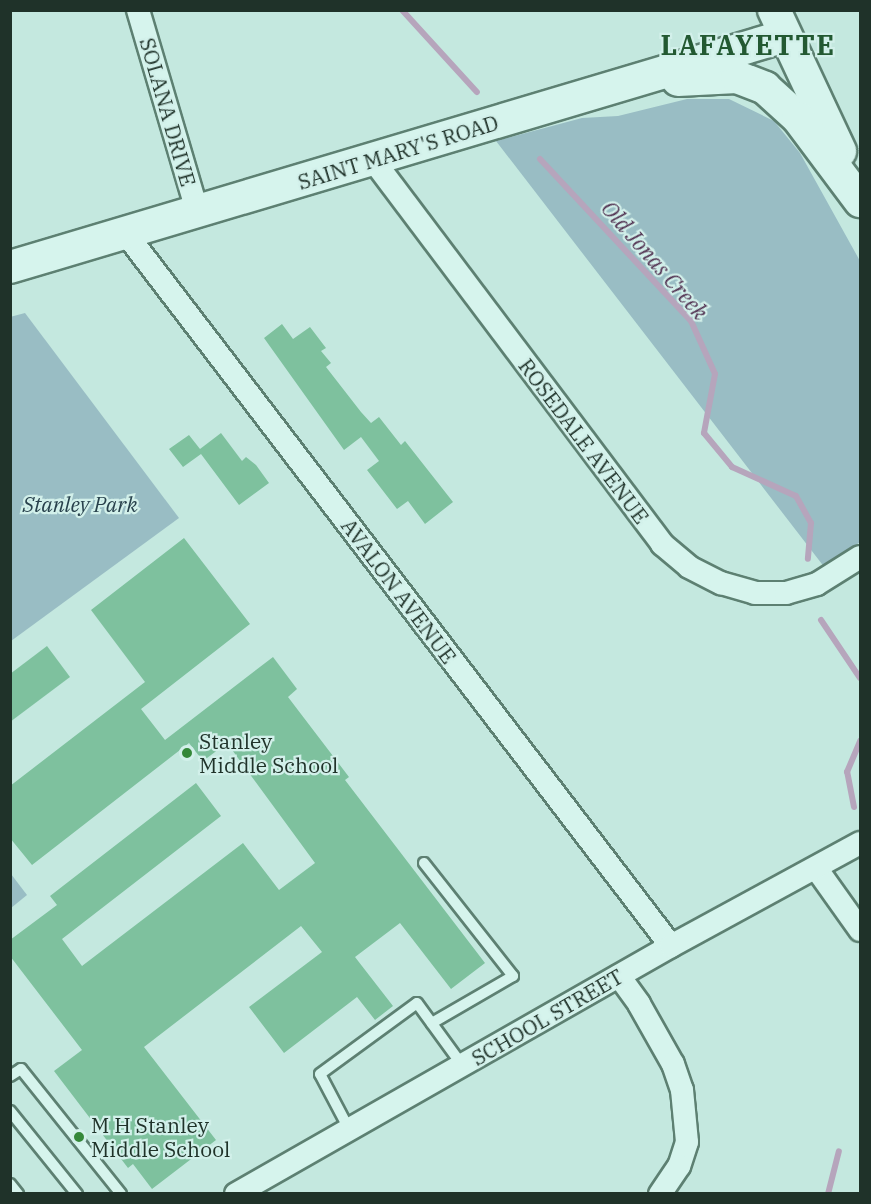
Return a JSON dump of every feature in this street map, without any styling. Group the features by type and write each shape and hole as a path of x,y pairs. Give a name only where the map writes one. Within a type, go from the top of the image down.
{"street":[{"name":"SOLANA DRIVE","path":"138,10 198,214"},
{"name":"SAINT MARY'S ROAD","path":"10,267 198,214 611,85 780,23"},
{"path":"780,23 861,191"},
{"path":"611,85 736,77 755,83 777,96 798,118 861,201"},
{"name":"ROSEDALE AVENUE","path":"373,160 662,544 689,567 721,583 755,593 786,593 817,584 861,557"},
{"name":"AVALON AVENUE","path":"127,235 671,946"},
{"name":"SCHOOL STREET","path":"236,1194 671,946 861,843"},
{"path":"816,868 861,930"},
{"path":"619,976 639,1004 682,1090 687,1142 679,1166 660,1194"}],"lane":[{"path":"424,863 513,976 432,1023"},
{"path":"349,1129 320,1074 417,1003 462,1065"},
{"path":"10,1076 21,1069 122,1194"},
{"path":"10,1111 77,1194"},
{"path":"10,1184 18,1194"}],"green space":[{"path":"687,99 729,99 774,121 800,153 860,261 860,542 825,568 496,141 582,118 618,116"},
{"name":"Stanley Park","path":"25,313 179,518 11,641 10,317"},
{"path":"11,874 27,895 11,908"}],"building":[{"path":"282,324 293,339 310,327 326,348 321,351 331,363 326,367 361,412 371,423 379,417 401,445 405,441 453,502 425,524 408,501 397,509 367,470 379,461 361,437 344,450 264,338"},
{"path":"221,433 242,461 246,457 256,465 269,483 239,505 201,454 183,467 169,449 189,435 200,449"},
{"path":"184,538 250,624 141,709 165,740 273,657 297,689 288,697 349,777 345,780 485,963 451,989 400,923 355,957 393,1006 375,1020 357,997 284,1053 249,1007 322,952 301,926 144,1047 216,1140 152,1189 133,1164 128,1168 54,1071 82,1050 10,956 10,940 57,905 50,896 196,783 221,816 62,939 82,966 243,843 279,890 315,863 227,743 203,761 189,743 32,865 10,838 10,786 145,682 91,610"},
{"path":"47,646 70,677 10,722 10,674"}],"waterway":[{"name":"Old Jonas Creek","path":"402,10 477,92"},
{"name":"Old Jonas Creek","path":"540,159 691,321 715,374 704,433 732,467 796,496 811,523 808,559"},
{"name":"Old Jonas Creek","path":"821,620 860,678"},
{"name":"Old Jonas Creek","path":"854,807 847,772 860,741"},
{"name":"Old Jonas Creek","path":"828,1194 839,1151"}],"place":[{"name":"Stanley Middle School","path":"187,753"},
{"name":"M H Stanley Middle School","path":"79,1137"}],"district":[{"name":"LAFAYETTE","path":"748,45"}]}
